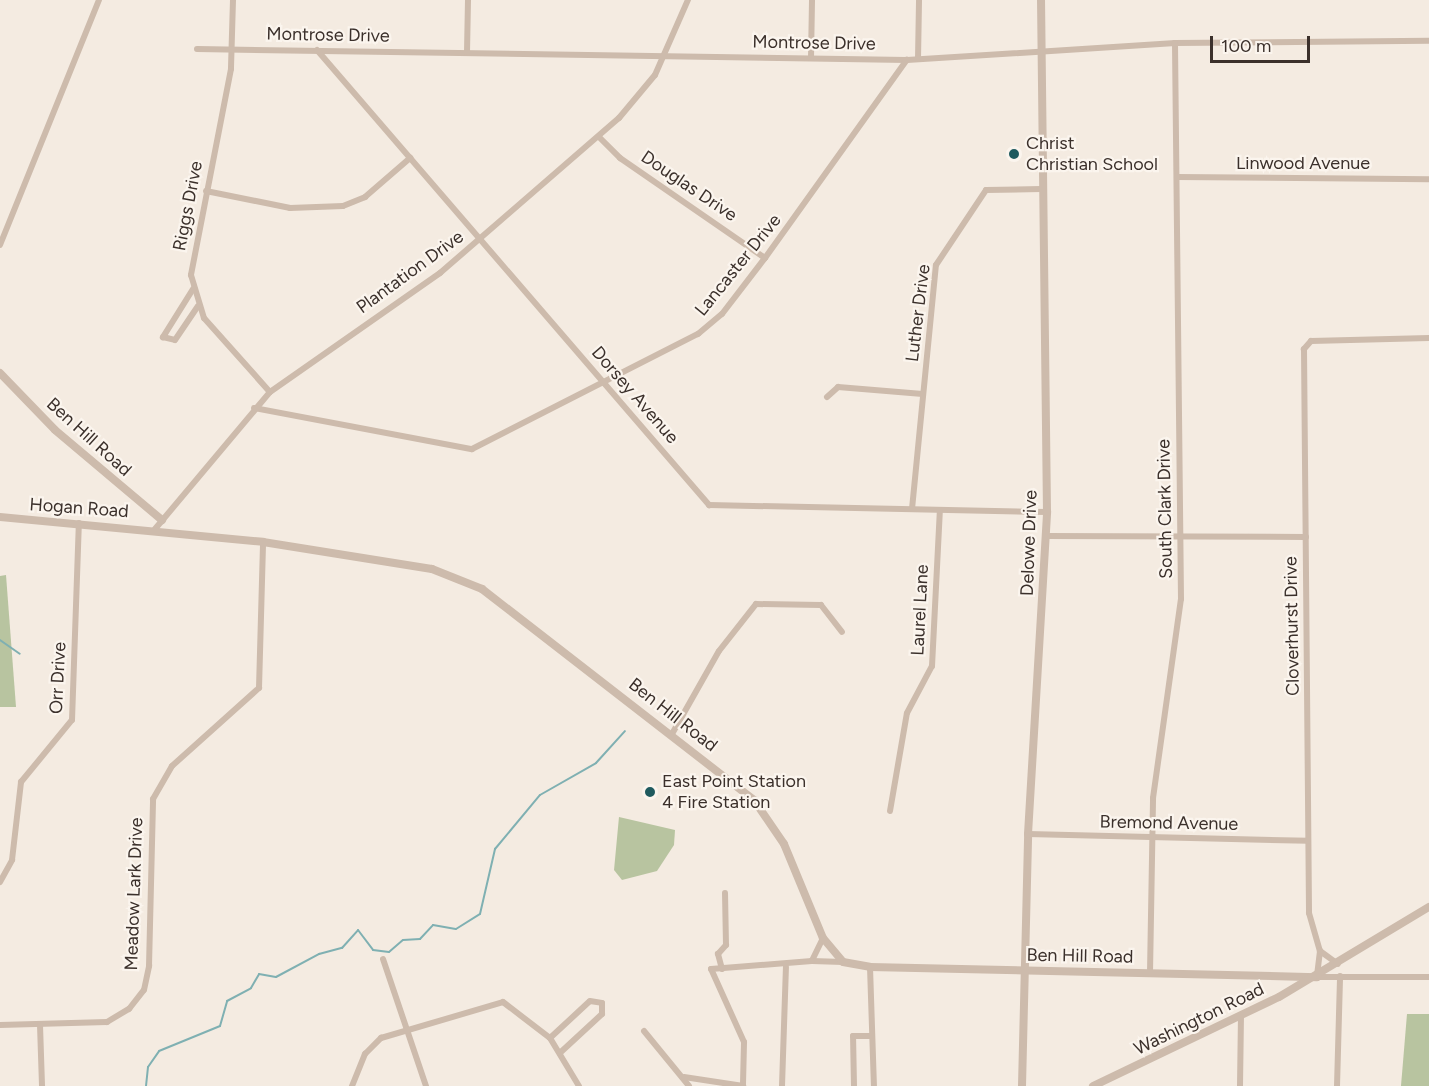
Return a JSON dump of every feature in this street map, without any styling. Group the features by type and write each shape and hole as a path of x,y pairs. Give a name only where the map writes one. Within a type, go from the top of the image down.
{"street":[{"path":"0,245 99,0"},
{"name":"Riggs Drive","path":"233,0 232,49 192,259 193,289 198,306 270,392"},
{"path":"467,52 468,0"},
{"name":"Plantation Drive","path":"155,529 254,408 270,392 480,239 599,136 637,99 666,56 688,0"},
{"path":"812,0 812,58"},
{"path":"918,59 919,0"},
{"name":"Delowe Drive","path":"1022,1086 1029,834 1047,512 1041,189 1041,0"},
{"name":"Montrose Drive","path":"197,49 907,60 1175,43 1429,42"},
{"name":"South Clark Drive","path":"1150,973 1157,764 1179,639 1181,538 1175,43"},
{"name":"Dorsey Avenue","path":"317,50 709,505 1047,512"},
{"name":"Lancaster Drive","path":"254,408 472,449 710,327 765,258 907,60"},
{"name":"Douglas Drive","path":"599,136 620,158 765,258"},
{"path":"206,191 290,208 343,206 364,197 410,158"},
{"name":"Linwood Avenue","path":"1177,177 1429,179"},
{"name":"Luther Drive","path":"912,509 936,265 986,190 1041,189"},
{"path":"193,289 163,337 175,340 198,306"},
{"name":"Cloverhurst Drive","path":"1317,976 1320,951 1310,924 1308,841 1304,349 1311,341 1429,338"},
{"name":"Ben Hill Road","path":"0,373 55,430 162,520"},
{"path":"827,398 838,387 923,394"},
{"name":"Laurel Lane","path":"890,812 907,713 932,666 940,510"},
{"name":"Hogan Road","path":"0,518 155,529"},
{"name":"Orr Drive","path":"0,882 12,860 21,782 72,720 79,523"},
{"name":"Ben Hill Road","path":"155,529 263,542 432,569 466,581 498,599 739,786 767,817 823,938 843,962 870,967 1317,976"},
{"path":"1046,536 1306,537"},
{"name":"Meadow Lark Drive","path":"0,1025 107,1023 129,1010 144,990 149,966 153,799 172,766 259,688 263,542"},
{"path":"672,734 719,651 756,604 821,605 842,632"},
{"name":"Bremond Avenue","path":"1029,834 1308,841"},
{"path":"722,969 718,954 726,945 725,893"},
{"name":"Washington Road","path":"1093,1086 1241,1016 1317,976 1429,907"},
{"path":"812,961 823,938"},
{"path":"1320,951 1338,964"},
{"path":"383,958 426,1086"},
{"path":"684,1077 743,1085 744,1042 711,969 786,967 812,961 843,962"},
{"path":"782,1086 786,967"},
{"path":"870,967 874,1086"},
{"path":"1317,976 1429,976"},
{"path":"1337,1086 1340,976"},
{"path":"550,1038 590,1001 602,1003 602,1014 561,1052"},
{"path":"352,1086 370,1046 503,1002 550,1038 561,1052 579,1086"},
{"path":"1240,1086 1241,1016"},
{"path":"40,1026 42,1086"},
{"path":"644,1031 684,1077 689,1086"},
{"path":"854,1086 853,1036 872,1036"}],"green space":[{"path":"6,575 16,707 0,707 0,576"},
{"path":"619,817 675,830 674,845 657,871 622,880 614,870"},
{"path":"1407,1014 1429,1014 1429,1086 1401,1086"}],"waterway":[{"path":"0,640 20,654"},
{"path":"146,1086 148,1067 159,1051 220,1026 227,1001 251,988 259,974 276,977 319,954 342,948 358,930 373,950 389,952 403,940 420,939 433,925 456,929 480,914 495,849 540,795 596,763 625,731"}],"place":[{"name":"Christ Christian School","path":"1014,154"},
{"name":"East Point Station 4 Fire Station","path":"650,792"}]}
